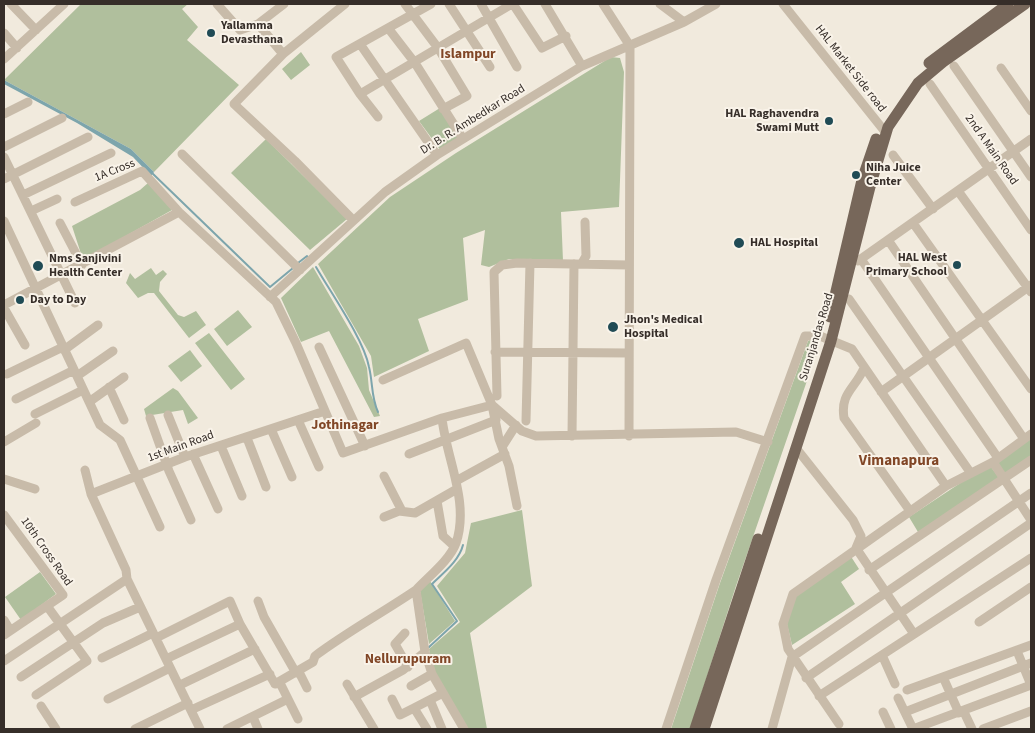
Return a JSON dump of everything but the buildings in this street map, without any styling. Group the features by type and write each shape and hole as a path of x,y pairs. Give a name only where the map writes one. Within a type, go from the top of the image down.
{"main road":[{"name":"Suranjandas Road","path":"704,729 796,448 852,262 862,180 883,130 912,79 941,54 1008,4"},
{"name":"Suranjandas Road","path":"883,130 918,83 943,62 1025,4"},
{"name":"Suranjandas Road","path":"695,729 828,340"}],"street":[{"path":"12,4 36,30"},
{"path":"217,4 240,30 258,24 284,4"},
{"path":"345,4 283,54 234,104 295,160 353,220"},
{"path":"405,4 438,48 467,96 443,109"},
{"path":"378,117 360,94 336,57 430,4"},
{"path":"449,4 464,30 490,67"},
{"path":"481,4 517,67"},
{"path":"360,94 415,63 464,30 513,4 542,48 566,36"},
{"path":"545,4 566,36 582,66"},
{"path":"603,4 630,46 629,436"},
{"path":"660,4 684,22"},
{"name":"HAL Market Side road","path":"783,4 883,130"},
{"path":"4,59 61,5"},
{"name":"Dr. B. R. Ambedkar Road","path":"270,297 385,192 437,155 582,66 684,22 712,5"},
{"path":"258,24 283,54"},
{"path":"388,28 415,63 463,139"},
{"path":"4,34 17,48"},
{"path":"360,44 437,155"},
{"path":"954,66 1031,177"},
{"path":"1001,68 1031,111"},
{"name":"2nd A Main Road","path":"930,84 1031,230"},
{"path":"4,114 28,102"},
{"path":"4,146 62,118"},
{"path":"4,180 88,137"},
{"path":"806,678 1031,521 995,460 929,358 852,262 913,223 1031,139"},
{"path":"23,195 111,153"},
{"path":"182,154 300,270"},
{"path":"893,156 933,209"},
{"path":"4,157 75,303"},
{"name":"1A Cross","path":"75,202 142,171 179,212"},
{"path":"881,392 1030,288 958,191"},
{"path":"31,211 57,199"},
{"path":"25,345 4,306 179,212 276,302 343,453 442,418 492,405"},
{"path":"60,222 82,265"},
{"path":"572,436 573,352 578,264 586,256 586,222"},
{"path":"913,223 1031,388"},
{"name":"1st Main Road","path":"4,225 100,425 120,440 137,477 189,456 247,438 325,410"},
{"path":"839,724 792,657 783,624 793,594 946,486 995,460 1028,436 956,339 888,240"},
{"path":"497,396 494,272 502,265 530,263 629,265"},
{"path":"526,421 530,263"},
{"path":"849,299 970,472"},
{"path":"7,374 63,348 98,325"},
{"path":"666,729 716,580 768,442 805,336 820,336 852,349 946,486"},
{"path":"383,380 466,343 492,405 517,506"},
{"path":"319,347 365,446"},
{"path":"16,399 75,373 113,351"},
{"path":"496,352 629,353"},
{"path":"864,368 858,382 847,394 842,404 844,418 910,511"},
{"path":"89,402 124,377"},
{"path":"109,388 124,420"},
{"path":"4,442 36,418 84,390"},
{"path":"492,405 522,431 536,436 629,436 736,432 768,442"},
{"path":"168,415 218,510"},
{"path":"150,418 192,520"},
{"path":"275,684 298,673 314,662 315,656 339,638 373,619 416,590 454,546 459,524 456,485 444,439 442,418"},
{"path":"298,420 319,467"},
{"path":"409,454 496,420"},
{"path":"384,517 402,511 412,514 437,501 503,450 516,425"},
{"path":"271,429 292,478"},
{"path":"247,438 266,486"},
{"path":"222,446 242,496"},
{"path":"796,448 858,529 861,536 856,548"},
{"path":"870,570 1031,460"},
{"path":"85,470 91,494 126,570 127,579 200,729"},
{"path":"384,476 402,511"},
{"path":"91,494 137,477 160,527"},
{"path":"4,479 35,489"},
{"path":"772,729 792,657 1031,493"},
{"path":"437,501 441,513 443,536 454,546"},
{"name":"10th Cross Road","path":"4,515 63,595 7,632"},
{"path":"856,548 914,634"},
{"path":"819,696 1031,558"},
{"path":"4,661 127,579"},
{"path":"979,622 1031,587"},
{"path":"416,590 425,652 432,674 464,729"},
{"path":"102,658 230,601 240,624 275,684"},
{"path":"258,601 264,618 307,688"},
{"path":"36,696 87,661 47,606"},
{"path":"21,678 103,623 140,607"},
{"path":"4,620 7,632"},
{"path":"166,659 240,624"},
{"path":"405,632 395,644 408,666"},
{"path":"907,690 1031,645"},
{"path":"180,686 254,649"},
{"path":"898,698 913,729 924,727 1031,685 1027,665 1016,651"},
{"path":"354,697 408,666 425,652"},
{"path":"882,655 895,684"},
{"path":"904,712 1027,665"},
{"path":"108,699 170,668"},
{"path":"135,729 270,674"},
{"path":"411,686 432,674"},
{"path":"943,677 950,693 972,729"},
{"path":"275,684 280,683 298,719"},
{"path":"347,684 374,729"},
{"path":"392,699 400,715 443,693"},
{"path":"228,729 288,699"},
{"path":"430,700 442,729"},
{"path":"41,706 56,729"},
{"path":"414,708 425,729"},
{"path":"983,729 1031,711"},
{"path":"882,712 891,729"},
{"path":"253,717 258,729"},
{"path":"942,719 946,729"}],"green space":[{"path":"81,4 188,4 182,9 198,27 187,40 239,85 154,172 131,149 4,80"},
{"path":"301,52 310,65 291,80 282,69"},
{"path":"611,57 620,58 624,72 619,207 561,212 563,261 509,259 489,267 481,265 485,230 463,238 468,300 418,319 429,351 374,377 371,356 318,264 390,197 456,153"},
{"path":"440,108 459,140 441,151 419,121"},
{"path":"266,139 347,219 310,250 231,173"},
{"path":"148,183 172,210 83,260 72,226 140,190"},
{"path":"313,267 359,346 367,368 369,390 380,416 374,417 329,331 301,342 281,298"},
{"path":"151,268 156,275 163,270 167,274 160,282 159,291 178,315 184,317 196,311 206,325 189,338 154,293 148,293 138,298 126,283 130,273 135,279"},
{"path":"238,310 252,327 227,346 214,329"},
{"path":"209,333 245,379 231,390 195,343"},
{"path":"814,338 819,346 736,586 690,729 671,729 720,583 808,341"},
{"path":"190,350 202,366 181,382 168,366"},
{"path":"173,388 178,391 198,418 188,424 183,410 146,416 144,409"},
{"path":"1031,437 1031,459 1005,475 997,463"},
{"path":"991,467 1000,479 918,532 909,517 971,476"},
{"path":"522,510 532,586 470,633 487,729 468,729 432,667 429,649 460,622 437,586 465,553 471,523"},
{"path":"850,555 859,569 841,582 855,604 792,645 787,624 795,596"},
{"path":"40,572 56,594 21,620 5,597"},
{"path":"430,581 455,621 429,644 420,591"}],"water":[{"path":"4,80 131,149 154,172 151,176 133,157 77,123 4,84"}],"waterway":[{"path":"151,172 270,287 293,268"},
{"path":"298,263 307,256 308,258"},
{"path":"316,267 361,344 369,367 374,401 378,412"},
{"path":"428,648 457,621 432,584 458,556 463,545"}],"place":[{"name":"Yallamma Devasthana","path":"211,33"},
{"name":"HAL Raghavendra Swami Mutt","path":"829,121"},
{"name":"Niha Juice Center","path":"856,175"},
{"name":"HAL Hospital","path":"739,243"},
{"name":"HAL West Primary School","path":"957,265"},
{"name":"Nms Sanjivini Health Center","path":"38,266"},
{"name":"Day to Day","path":"20,300"},
{"name":"Jhon's Medical Hospital","path":"613,327"}],"district":[{"name":"Islampur","path":"468,55"},
{"name":"Jothinagar","path":"345,426"},
{"name":"Vimanapura","path":"899,462"},
{"name":"Nellurupuram","path":"408,660"}]}
